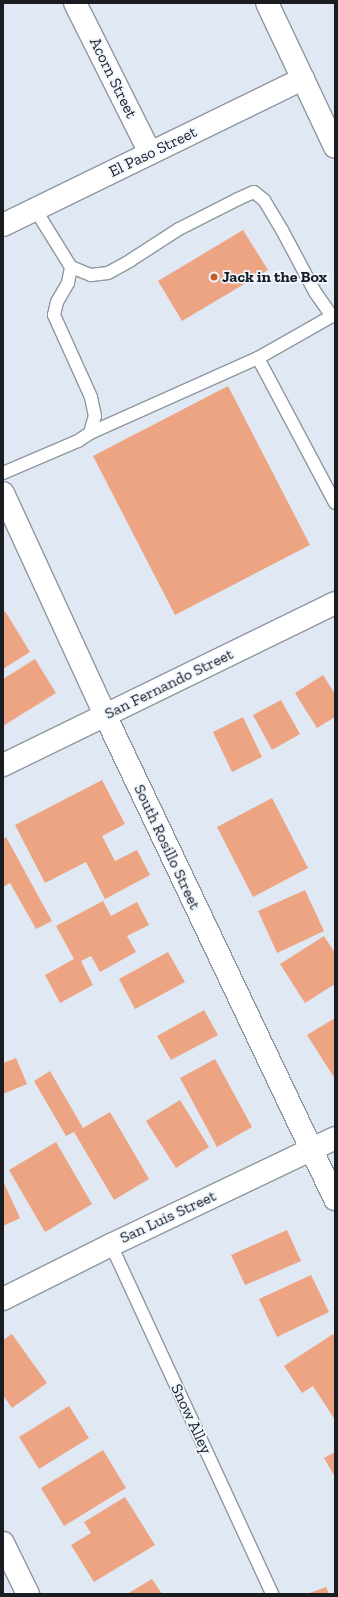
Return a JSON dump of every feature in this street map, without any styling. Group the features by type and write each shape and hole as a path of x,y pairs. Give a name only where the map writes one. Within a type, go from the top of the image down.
{"street":[{"name":"Acorn Street","path":"75,3 150,153"},
{"path":"267,3 303,79 329,118 335,147"},
{"name":"El Paso Street","path":"3,225 303,79"},
{"name":"South Rosillo Street","path":"3,493 105,715 335,1199"},
{"name":"San Fernando Street","path":"3,765 335,603"},
{"name":"San Luis Street","path":"3,1299 111,1245 335,1138"},
{"path":"3,1543 28,1594"}],"lane":[{"path":"3,473 78,441 90,433 258,358 334,318 315,292 264,200 254,192 179,229 108,273 91,275 71,267 35,209"},
{"path":"71,267 68,283 57,302 54,315 91,397 96,416 90,433"},
{"path":"258,358 335,503"},
{"name":"Snow Alley","path":"111,1245 272,1594"}],"building":[{"path":"243,230 268,270 182,321 158,281"},
{"path":"228,386 310,545 175,615 93,456"},
{"path":"5,611 30,652 3,669 3,613"},
{"path":"35,659 56,693 3,726 3,679"},
{"path":"323,675 335,694 335,717 317,728 295,693"},
{"path":"281,700 300,734 272,750 253,715"},
{"path":"243,717 262,757 232,772 213,732"},
{"path":"102,780 125,824 102,836 115,861 137,850 150,875 105,899 86,862 45,883 15,825"},
{"path":"272,798 308,868 253,897 217,827"},
{"path":"6,837 52,921 36,929 10,883 3,887 3,839"},
{"path":"305,890 324,931 277,953 258,911"},
{"path":"103,901 111,916 137,902 149,925 127,936 136,952 100,972 91,956 81,961 93,985 60,1003 45,975 74,959 56,926"},
{"path":"324,936 335,953 335,984 305,1003 280,964"},
{"path":"168,952 185,982 135,1009 119,979"},
{"path":"204,1010 218,1035 171,1060 157,1036"},
{"path":"335,1018 335,1079 307,1035"},
{"path":"16,1058 27,1084 3,1094 3,1063"},
{"path":"215,1059 252,1127 217,1147 180,1078"},
{"path":"50,1071 83,1128 110,1112 149,1179 114,1200 74,1132 66,1136 34,1081"},
{"path":"180,1100 209,1147 176,1168 146,1121"},
{"path":"56,1142 92,1204 45,1232 9,1170"},
{"path":"3,1181 20,1218 3,1226"},
{"path":"287,1230 301,1261 245,1285 231,1255"},
{"path":"311,1275 329,1312 277,1337 259,1299"},
{"path":"12,1334 47,1383 12,1408 3,1395 3,1340"},
{"path":"333,1334 335,1338 335,1420 313,1386 302,1393 284,1366"},
{"path":"69,1406 89,1438 39,1469 19,1437"},
{"path":"103,1450 126,1488 64,1526 41,1488"},
{"path":"335,1452 335,1477 324,1458"},
{"path":"125,1497 155,1545 94,1582 71,1545 91,1533 84,1522"},
{"path":"152,1579 162,1594 127,1594"},
{"path":"326,1587 329,1594 307,1594"}],"place":[{"name":"Jack in the Box","path":"214,277"}]}
